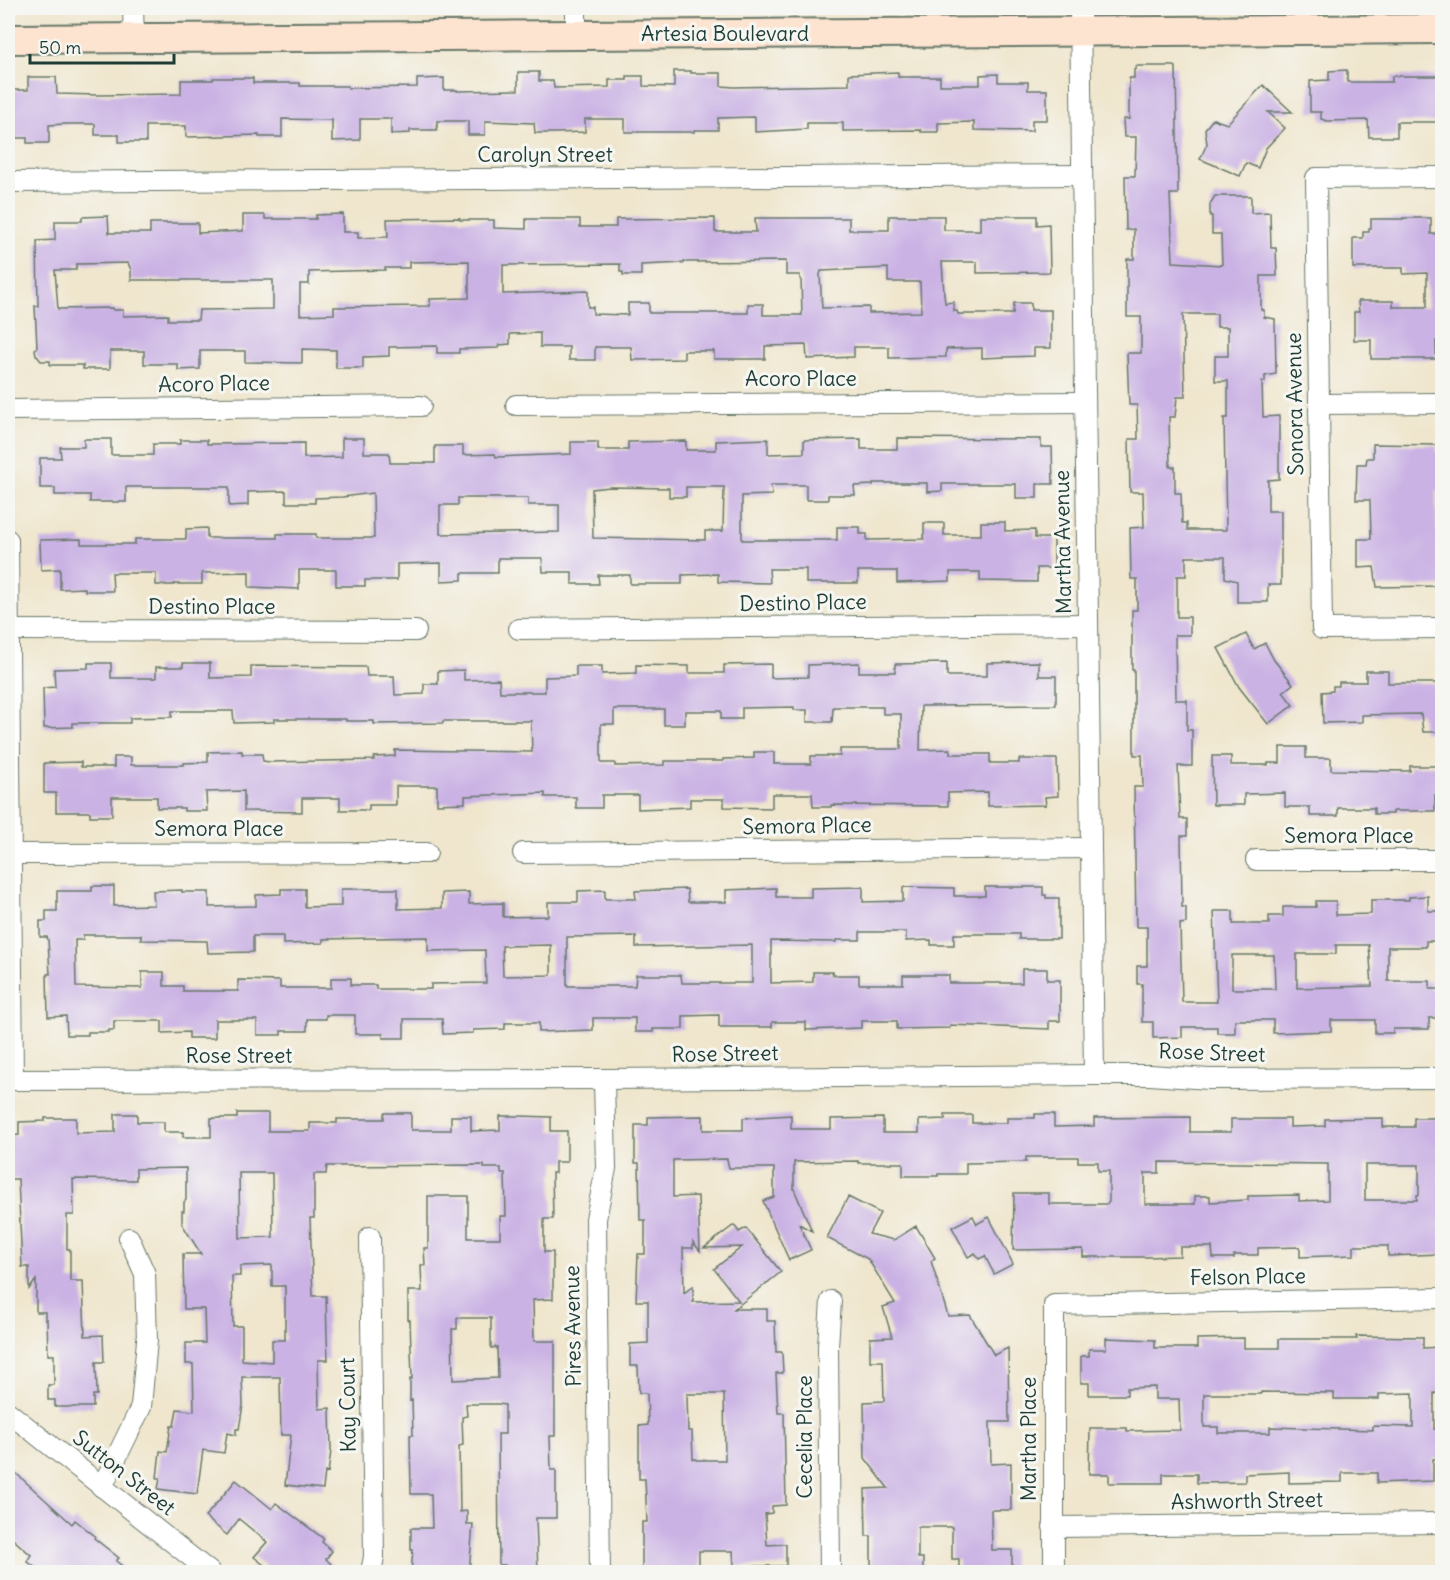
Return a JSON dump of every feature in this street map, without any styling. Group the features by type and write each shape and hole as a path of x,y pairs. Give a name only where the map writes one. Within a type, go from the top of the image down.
{"main road":[{"name":"Artesia Boulevard","path":"8,39 134,38 576,21 1278,19 1443,29"}],"street":[{"path":"133,8 134,38"},
{"name":"Martha Avenue","path":"1080,20 1094,1075"},
{"name":"Carolyn Street","path":"8,182 1082,176"},
{"name":"Sonora Avenue","path":"1443,177 1316,178 1322,629 1443,628"},
{"name":"Acoro Place","path":"516,405 1085,402"},
{"path":"1319,404 1443,404"},
{"name":"Acoro Place","path":"8,410 421,406"},
{"path":"8,540 11,854 10,1080"},
{"name":"Destino Place","path":"519,630 1088,624"},
{"name":"Destino Place","path":"9,630 416,631"},
{"name":"Semora Place","path":"523,853 1091,848"},
{"name":"Semora Place","path":"11,854 427,853"},
{"name":"Semora Place","path":"1256,860 1443,860"},
{"name":"Rose Street","path":"10,1080 1094,1075 1150,1075 1209,1079 1443,1078"},
{"name":"Pires Avenue","path":"600,1572 596,1219 606,1168 604,1079"},
{"name":"Kay Court","path":"370,1237 374,1557 371,1572"},
{"path":"102,1487 141,1407 147,1340 145,1274 129,1238"},
{"name":"Felson Place","path":"1054,1305 1443,1298"},
{"name":"Cecelia Place","path":"830,1572 828,1346 831,1301"},
{"name":"Martha Place","path":"1054,1305 1054,1572"},
{"name":"Sutton Street","path":"8,1412 210,1572"},
{"name":"Ashworth Street","path":"1053,1527 1443,1523"}],"building":[{"path":"1136,66 1176,67 1178,194 1170,194 1173,262 1222,265 1221,234 1212,234 1212,216 1210,216 1210,204 1215,196 1251,196 1251,213 1270,212 1271,248 1276,248 1277,276 1261,276 1261,310 1264,310 1264,317 1275,319 1276,374 1265,376 1265,382 1262,382 1263,417 1279,416 1279,479 1268,480 1268,511 1281,511 1281,585 1268,585 1268,602 1237,602 1237,581 1225,578 1225,557 1186,557 1186,576 1177,576 1177,617 1190,617 1190,635 1175,635 1176,700 1187,700 1187,730 1192,730 1192,766 1178,766 1180,819 1187,819 1187,836 1181,836 1182,907 1186,907 1186,923 1180,924 1182,1002 1217,1002 1214,911 1233,911 1233,924 1269,924 1269,916 1283,916 1283,907 1316,907 1316,901 1336,901 1336,915 1371,914 1371,900 1409,900 1409,897 1428,896 1428,911 1443,911 1443,941 1426,941 1426,947 1388,947 1388,981 1430,981 1430,989 1443,989 1443,1018 1429,1018 1429,1029 1393,1029 1393,1033 1375,1033 1375,1020 1331,1020 1331,1031 1273,1033 1273,1020 1235,1020 1235,1033 1217,1033 1217,1027 1182,1027 1182,1037 1153,1038 1153,1022 1142,1022 1142,984 1137,984 1137,966 1147,966 1147,927 1136,927 1134,787 1143,787 1142,755 1134,755 1132,610 1137,610 1137,579 1131,579 1130,528 1144,527 1143,492 1130,492 1129,439 1138,439 1137,405 1129,405 1127,353 1141,353 1141,317 1127,317 1127,259 1134,259 1134,229 1126,230 1125,176 1135,176 1136,137 1124,137 1123,119 1129,119 1129,78 1134,78 1134,69","holes":["1183,314 1217,314 1217,327 1228,327 1228,356 1215,356 1215,381 1228,381 1228,418 1224,418 1226,530 1187,530 1187,523 1182,523 1181,493 1175,493 1175,467 1170,467 1169,417 1175,417 1177,397 1185,397","1336,945 1369,945 1372,986 1297,988 1297,954 1336,954","1232,955 1274,955 1275,989 1232,989"]},
{"path":"1347,70 1347,82 1392,82 1392,76 1443,76 1443,122 1397,122 1397,137 1369,137 1368,120 1327,121 1321,119 1321,112 1310,112 1310,81 1329,80 1329,71"},
{"path":"674,71 721,73 721,86 734,87 849,85 849,74 898,72 898,77 940,77 940,85 980,85 980,75 998,74 998,82 1028,82 1028,90 1047,90 1047,120 1032,120 1032,131 974,130 974,122 938,123 938,132 921,132 921,130 843,131 843,123 807,123 807,129 755,132 755,117 718,118 718,130 625,132 625,119 585,119 585,132 555,133 535,133 534,123 485,121 485,135 468,135 468,121 437,121 437,130 410,130 410,133 391,134 391,119 360,119 360,140 332,141 332,120 282,119 282,137 259,137 259,135 186,137 186,126 146,126 146,142 119,142 119,135 95,135 95,124 65,124 49,125 49,143 27,143 27,138 8,138 8,90 28,90 28,77 56,77 57,94 98,95 181,94 181,80 213,80 213,78 253,78 253,83 300,83 300,86 348,86 348,88 417,87 417,79 444,78 444,90 518,90 518,72 539,72 539,81 553,81 554,88 609,87 609,80 627,80 627,76 643,76 643,86 674,87"},
{"path":"1263,85 1292,112 1268,112 1285,128 1266,148 1258,168 1246,163 1240,176 1200,159 1207,144 1205,129 1213,119 1227,124"},
{"path":"343,214 343,232 358,232 358,238 388,237 387,219 494,220 494,228 526,229 526,219 580,219 580,227 616,227 616,219 715,218 715,232 756,232 755,218 849,218 849,230 889,230 889,216 944,216 944,230 980,230 980,216 1037,216 1037,225 1049,224 1050,272 977,273 977,262 942,262 944,294 945,303 954,302 954,311 958,314 1013,314 1014,303 1031,303 1031,310 1051,310 1051,348 1034,348 1034,356 982,358 982,348 946,349 946,357 889,358 889,347 854,347 854,357 807,359 806,345 765,346 765,359 714,359 714,351 684,351 684,359 632,360 631,347 595,347 595,360 569,360 569,347 540,347 540,333 510,334 510,344 499,345 499,348 459,349 459,353 437,353 437,346 389,347 389,356 363,357 363,368 336,368 336,350 302,349 302,363 245,362 245,351 200,351 200,369 178,370 178,364 144,364 144,351 110,351 110,369 83,369 83,365 50,365 50,361 41,361 36,355 37,241 55,240 55,221 82,221 82,217 108,216 109,233 150,233 150,223 198,223 198,233 243,231 243,215 265,215 265,219 316,219 316,215","holes":["469,261 469,298 430,299 430,306 334,307 334,314 300,315 300,284 309,284 309,272 409,268 409,262","786,261 786,275 800,275 802,315 763,315 763,304 748,304 748,313 649,313 649,303 628,303 628,315 593,314 593,307 588,307 588,291 503,294 503,265 620,264 620,272 623,272 623,275 641,275 641,265 684,262","128,263 131,280 273,280 273,309 199,310 198,320 168,320 168,315 123,316 123,310 113,310 113,308 58,309 55,270 76,270 76,264","888,268 888,282 920,282 921,312 869,313 869,307 822,308 821,271"]},
{"path":"1431,218 1431,234 1442,234 1443,341 1436,341 1436,359 1371,359 1371,340 1354,340 1354,312 1359,312 1358,301 1393,301 1393,307 1427,307 1427,273 1403,274 1403,268 1353,268 1353,238 1363,238 1363,232 1369,232 1371,219"},
{"path":"342,438 364,438 364,453 389,453 390,463 435,463 435,446 463,446 463,455 495,454 496,457 571,454 571,442 598,442 598,450 628,450 628,442 686,441 686,450 716,450 716,441 768,439 768,454 804,453 804,440 861,439 861,449 897,449 897,438 1041,439 1041,447 1052,447 1053,484 1037,484 1037,498 1016,498 1016,484 942,484 942,491 927,492 927,483 873,483 873,485 854,486 855,495 828,495 828,500 806,500 806,485 771,485 772,495 742,496 742,540 837,540 837,527 860,527 860,534 867,534 867,540 924,539 924,523 944,523 944,535 981,535 981,522 1005,522 1005,531 1035,530 1035,538 1054,538 1054,568 1037,568 1037,582 980,581 980,572 950,572 950,581 897,583 897,571 858,571 858,583 806,583 806,569 769,569 770,583 718,582 718,574 682,575 682,584 630,584 630,575 598,575 599,584 572,584 572,572 543,572 542,558 498,558 498,573 462,573 462,580 441,581 441,563 397,564 397,580 365,580 365,586 336,586 336,570 299,570 299,589 249,587 249,572 202,573 202,584 174,585 156,585 156,573 112,573 113,591 85,591 85,588 60,589 60,569 41,570 40,540 81,539 81,544 135,544 135,539 186,539 186,529 207,528 207,538 277,538 277,534 316,534 316,538 374,538 373,493 315,498 315,503 286,503 286,491 248,492 248,505 229,506 229,487 126,487 126,502 90,502 90,495 55,495 55,488 40,488 40,458 61,458 60,447 84,447 84,439 111,439 111,455 153,455 153,444 180,444 180,440 207,440 207,444 304,443 304,458 342,457","holes":["686,487 724,487 723,531 705,531 705,540 593,538 592,489 669,488 669,497 686,497","458,498 528,498 528,505 559,505 559,532 440,534 440,505 458,505"]},
{"path":"1373,444 1436,445 1438,457 1443,457 1443,491 1436,491 1437,531 1440,531 1440,536 1443,536 1442,586 1377,587 1374,567 1358,568 1358,539 1371,539 1370,500 1356,500 1357,464 1366,464 1367,458 1373,458"},
{"path":"1246,634 1254,649 1265,643 1274,660 1293,684 1283,692 1293,705 1268,724 1239,687 1218,648"},
{"path":"1039,662 1039,676 1056,676 1056,705 921,706 920,750 950,749 950,754 990,754 990,763 1019,763 1019,759 1057,759 1058,796 1045,797 1046,805 988,806 988,792 948,793 948,806 831,805 831,807 813,807 812,794 772,794 772,808 724,807 724,799 690,799 690,807 638,809 638,795 602,795 602,808 576,808 576,797 545,797 545,793 465,796 465,803 437,804 437,786 396,786 396,805 369,805 369,810 340,810 340,798 302,798 302,812 244,811 244,791 206,792 207,811 157,808 157,797 112,797 112,816 90,816 90,812 56,812 56,793 44,793 44,763 81,762 81,767 114,767 114,757 131,757 131,765 184,765 184,763 208,762 208,752 242,751 242,754 262,754 263,761 270,762 374,760 374,757 395,756 395,750 532,752 531,721 374,724 374,721 346,721 346,719 274,719 274,722 234,723 233,711 172,711 172,717 130,718 130,723 73,723 73,727 44,728 43,688 55,687 54,669 88,668 88,663 111,663 111,678 156,678 156,667 183,667 183,663 210,663 210,678 251,677 251,666 366,667 367,676 394,676 395,695 424,694 424,684 438,684 438,671 464,670 464,680 499,679 500,692 545,692 545,677 576,676 576,666 602,666 602,674 636,673 636,665 689,666 689,673 724,673 724,665 771,664 771,678 808,677 808,665 859,663 859,672 895,672 895,664 947,663 947,676 987,676 987,663","holes":["794,707 794,710 807,710 807,722 832,722 833,707 883,707 883,714 901,714 901,749 840,749 840,756 811,756 811,764 774,764 774,752 754,752 754,758 723,759 723,761 664,761 664,765 615,766 615,763 601,763 601,724 614,724 614,709 664,709 664,725 685,725 685,711 721,711 721,719 742,719 742,708"]},
{"path":"1366,671 1388,671 1388,683 1443,683 1443,724 1440,724 1440,732 1423,732 1421,714 1362,715 1362,722 1323,723 1322,692 1333,691 1333,686 1339,686 1339,682 1366,682"},
{"path":"1280,747 1306,747 1306,758 1331,758 1331,770 1410,771 1410,766 1443,766 1443,795 1435,795 1435,811 1393,811 1393,814 1374,814 1374,808 1338,808 1338,816 1310,816 1310,807 1285,807 1285,793 1244,794 1244,805 1213,805 1212,756 1231,756 1231,765 1268,765 1268,763 1280,763"},
{"path":"92,886 114,886 114,906 154,905 153,891 209,892 209,907 256,906 256,895 281,894 281,889 305,889 305,907 341,906 341,889 398,889 398,909 442,908 442,893 469,892 469,904 503,903 503,917 548,916 548,902 578,902 578,891 605,890 605,899 636,899 635,891 687,889 688,902 726,902 726,890 776,888 776,897 811,897 811,888 863,887 863,902 903,901 903,887 954,888 954,896 985,896 985,887 1043,887 1043,895 1046,895 1046,898 1059,898 1059,939 1019,939 1019,934 954,934 954,945 931,945 931,940 906,941 906,932 860,932 860,940 771,941 771,983 813,982 813,972 833,972 833,975 859,975 859,984 903,984 903,975 949,975 949,983 1022,983 1022,969 1047,969 1047,980 1060,980 1060,1021 1049,1021 1049,1029 950,1025 950,1028 897,1029 897,1021 861,1021 861,1028 806,1030 806,1022 772,1022 772,1027 719,1027 719,1015 683,1016 683,1029 653,1029 653,1032 635,1032 635,1018 593,1018 593,1030 539,1032 539,1023 505,1023 505,1029 443,1034 442,1019 404,1019 404,1038 383,1038 383,1034 355,1034 355,1015 326,1015 326,1019 307,1019 307,1031 281,1031 281,1035 257,1035 257,1020 215,1020 215,1038 189,1038 189,1032 162,1033 162,1021 114,1021 114,1030 109,1030 109,1032 67,1035 66,1016 48,1017 47,974 50,974 48,940 47,937 40,937 40,921 46,921 46,911 57,911 57,891 92,891","holes":["83,935 141,935 141,940 207,941 208,953 253,952 253,936 283,936 283,944 323,943 323,939 428,937 428,951 485,950 486,983 431,984 431,989 376,989 376,985 351,985 351,978 331,978 331,988 280,988 280,981 238,980 238,991 183,991 183,986 164,986 164,972 142,972 142,988 76,987 75,940 83,940","636,936 636,947 752,945 752,983 682,983 681,975 636,975 635,986 567,986 567,937","551,945 551,975 503,976 502,946"]},
{"path":"237,1113 268,1113 268,1131 310,1131 310,1123 337,1123 337,1119 384,1119 384,1113 411,1113 411,1130 451,1130 451,1116 471,1116 471,1131 500,1130 500,1116 551,1117 551,1131 567,1131 567,1162 555,1162 555,1173 552,1173 553,1219 544,1219 544,1252 553,1252 553,1299 533,1300 534,1341 555,1341 555,1436 550,1436 551,1470 556,1470 556,1518 536,1518 538,1572 505,1572 505,1565 499,1565 498,1434 505,1434 505,1405 466,1404 467,1416 462,1417 463,1445 459,1446 460,1512 467,1511 467,1524 473,1524 469,1572 411,1572 413,1550 411,1550 411,1528 432,1528 431,1494 411,1494 410,1435 413,1435 412,1400 410,1401 410,1379 412,1379 410,1320 408,1320 408,1291 422,1291 421,1265 425,1265 424,1248 428,1248 428,1196 468,1196 468,1238 500,1238 500,1216 506,1216 505,1173 501,1173 501,1168 484,1168 484,1165 327,1166 326,1174 314,1174 314,1218 310,1218 313,1296 326,1296 328,1360 318,1360 319,1409 330,1408 331,1451 323,1489 285,1485 291,1435 281,1435 280,1377 242,1377 243,1405 239,1429 236,1429 236,1435 227,1433 224,1453 203,1450 197,1494 158,1489 160,1451 167,1452 171,1426 174,1426 177,1409 194,1411 193,1364 186,1364 186,1343 205,1343 204,1309 184,1309 183,1254 201,1254 182,1224 182,1211 184,1211 186,1200 186,1168 136,1169 136,1180 73,1179 74,1215 67,1215 70,1281 83,1281 85,1336 103,1335 104,1362 96,1362 97,1395 93,1395 93,1407 55,1407 55,1400 48,1400 48,1385 54,1385 54,1355 48,1355 45,1312 36,1312 36,1280 29,1289 29,1267 22,1267 18,1179 8,1179 8,1136 19,1135 19,1122 45,1121 45,1118 76,1118 76,1133 115,1132 115,1114 137,1114 137,1122 164,1122 164,1132 183,1132 183,1137 211,1137 211,1118 237,1118","holes":["239,1173 272,1173 273,1237 240,1238","272,1265 272,1286 285,1286 285,1340 272,1340 272,1362 242,1360 242,1326 233,1326 232,1276 240,1276 240,1266","457,1318 491,1318 491,1348 497,1347 498,1378 453,1380 452,1329 457,1329"]},
{"path":"1035,1114 1054,1114 1054,1127 1094,1126 1094,1118 1190,1117 1190,1132 1231,1132 1231,1119 1290,1119 1290,1127 1325,1126 1325,1119 1383,1118 1383,1127 1414,1127 1414,1118 1439,1118 1440,1195 1443,1195 1442,1254 1388,1256 1388,1246 1354,1246 1354,1255 1300,1257 1300,1247 1258,1248 1258,1255 1234,1255 1234,1258 1213,1258 1212,1247 1180,1247 1180,1256 1146,1257 1083,1257 1083,1249 1013,1250 1014,1193 1049,1193 1049,1204 1107,1204 1109,1202 1109,1171 1098,1171 1098,1162 1078,1162 1078,1157 1026,1157 1026,1162 966,1163 966,1174 938,1174 938,1176 903,1176 903,1163 794,1162 794,1189 812,1231 799,1224 811,1250 789,1260 763,1201 774,1197 774,1168 729,1168 727,1159 673,1160 673,1197 698,1196 700,1251 693,1242 693,1248 683,1248 684,1293 693,1286 693,1302 739,1301 714,1269 742,1247 704,1248 734,1225 739,1232 746,1228 781,1272 734,1309 767,1309 767,1321 775,1321 776,1352 782,1352 783,1373 776,1373 778,1413 784,1413 786,1505 772,1506 772,1513 765,1514 767,1545 786,1544 786,1566 734,1566 733,1551 699,1551 699,1570 642,1572 642,1522 647,1522 645,1479 639,1479 639,1426 648,1425 647,1393 639,1393 638,1366 630,1366 630,1344 648,1343 648,1301 636,1301 638,1254 645,1254 645,1220 640,1220 639,1163 635,1163 635,1125 648,1125 648,1117 703,1116 703,1130 743,1130 743,1118 791,1115 791,1129 831,1129 831,1119 883,1118 883,1133 919,1133 919,1120 945,1119 945,1115 972,1115 972,1123 1007,1123 1007,1118 1035,1118","holes":["1159,1162 1328,1164 1328,1200 1299,1201 1299,1195 1248,1196 1248,1200 1210,1202 1210,1196 1195,1196 1195,1204 1145,1204 1145,1173 1159,1173","1365,1165 1419,1165 1417,1200 1365,1200","687,1394 724,1394 725,1460 693,1459 692,1431 688,1431"]},
{"path":"848,1197 880,1213 869,1234 894,1240 916,1226 935,1258 931,1261 948,1316 970,1315 994,1355 1008,1348 1009,1422 990,1422 991,1464 1011,1463 1011,1510 991,1510 992,1550 1012,1550 1012,1571 959,1571 959,1559 952,1559 952,1527 918,1527 918,1558 923,1558 923,1572 871,1572 871,1536 866,1536 865,1489 888,1488 865,1458 864,1402 884,1401 883,1361 870,1361 870,1338 892,1337 883,1307 895,1303 868,1259 827,1238"},
{"path":"973,1216 977,1224 989,1217 1013,1264 994,1274 985,1256 979,1259 975,1253 968,1257 952,1227"},
{"path":"1356,1336 1423,1337 1423,1348 1440,1347 1440,1393 1434,1393 1434,1429 1442,1429 1442,1459 1433,1459 1433,1481 1377,1483 1377,1473 1342,1473 1342,1482 1289,1483 1289,1472 1245,1474 1245,1482 1197,1483 1197,1474 1163,1474 1163,1483 1109,1483 1109,1474 1089,1474 1090,1428 1127,1428 1127,1431 1180,1430 1179,1399 1155,1399 1155,1387 1127,1388 1127,1395 1089,1395 1089,1383 1081,1383 1081,1356 1089,1356 1089,1349 1106,1349 1106,1338 1155,1340 1155,1348 1197,1348 1197,1339 1244,1338 1244,1348 1279,1348 1279,1339 1357,1339","holes":["1334,1393 1334,1399 1379,1399 1379,1394 1413,1393 1413,1427 1373,1426 1373,1430 1270,1427 1270,1433 1218,1433 1218,1427 1204,1427 1204,1394"]},
{"path":"8,1466 72,1524 75,1520 95,1536 94,1538 119,1558 116,1561 130,1572 41,1572 27,1561 31,1555 8,1535"},
{"path":"236,1480 272,1509 276,1503 324,1539 322,1542 332,1551 326,1559 331,1564 324,1572 273,1572 254,1557 267,1542 239,1519 227,1535 205,1517"}]}
